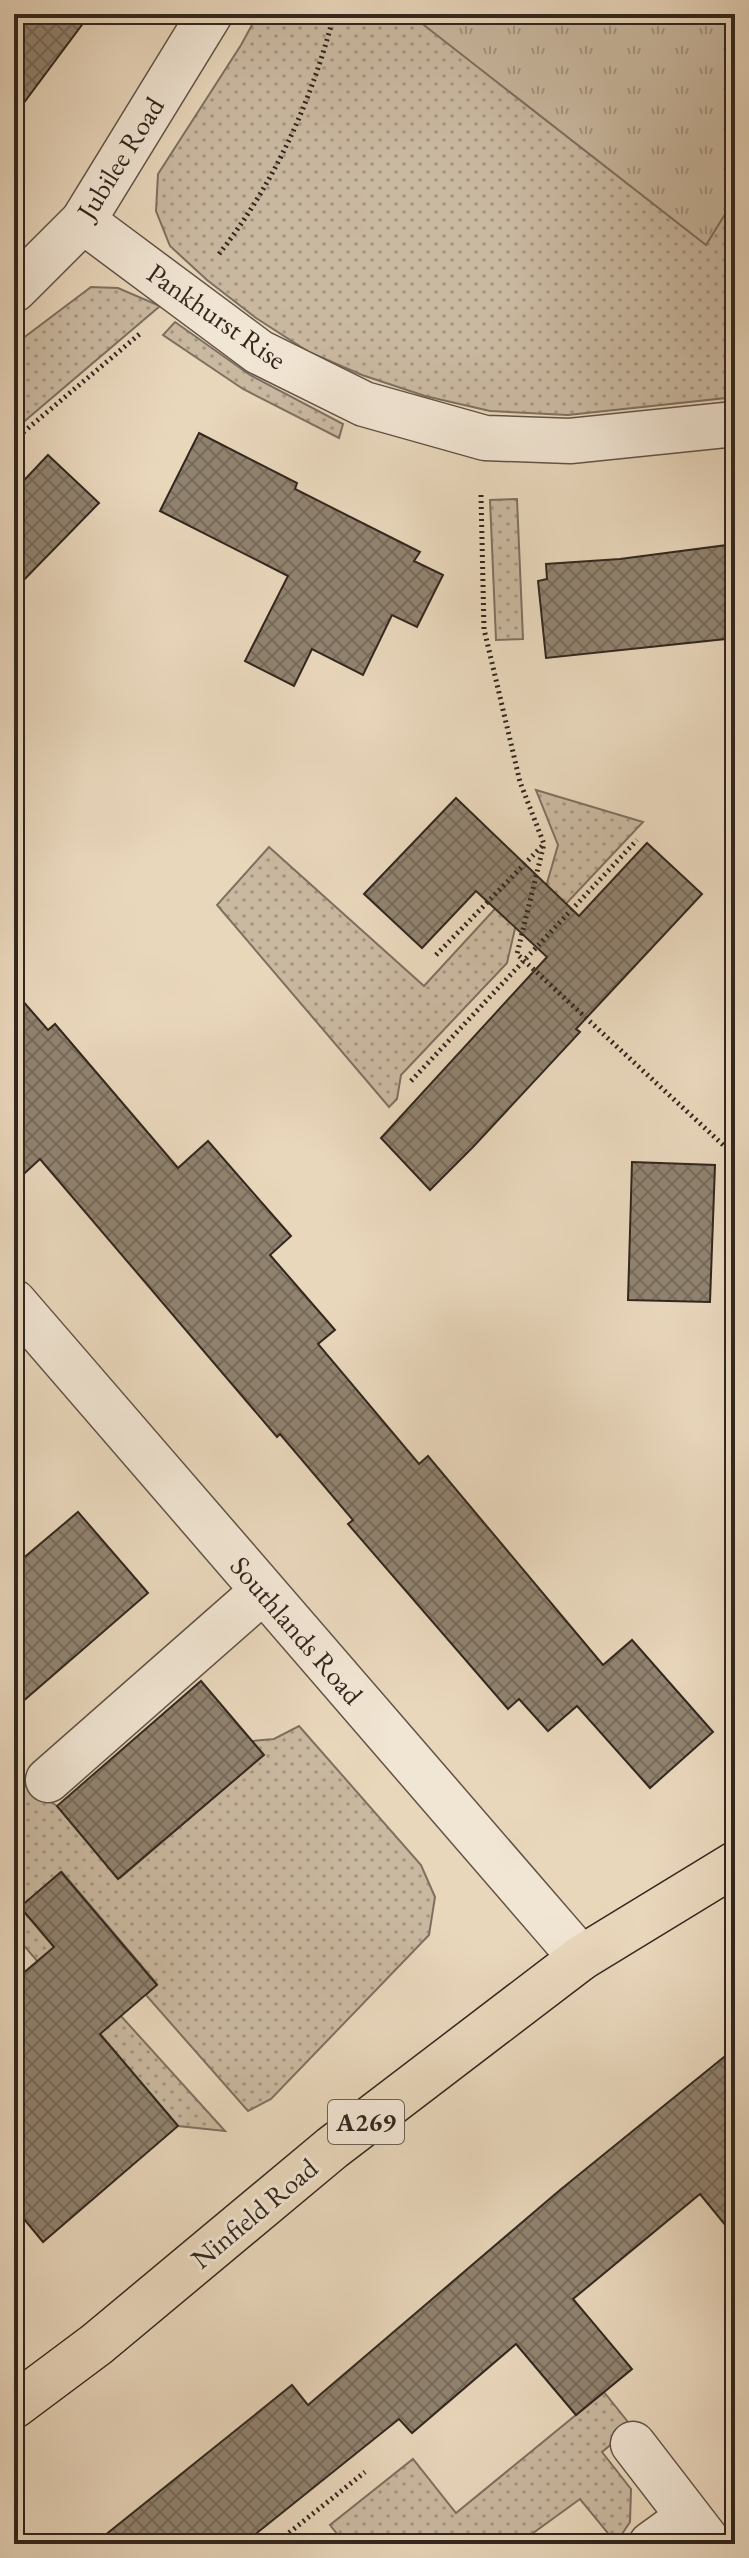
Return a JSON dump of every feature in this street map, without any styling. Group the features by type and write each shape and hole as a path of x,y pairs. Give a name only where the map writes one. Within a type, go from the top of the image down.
{"main road":[{"name":"Ninfield Road","path":"14,2406 97,2344 332,2148 581,1958 735,1864"}],"street":[{"name":"Jubilee Road","path":"14,290 83,221 210,14"},
{"name":"Pankhurst Rise","path":"83,221 259,352 364,404 485,438 570,441 735,424"},
{"name":"Southlands Road","path":"14,1302 581,1958"},
{"path":"48,1780 263,1591"},
{"path":"633,2444 698,2531 651,2544"}],"path":[{"path":"485,438 480,499 484,629 520,782 544,844 517,954 735,1156"},
{"path":"411,1081 637,840"},
{"path":"436,955 544,844"},
{"path":"14,1950 21,1958 14,1965"},
{"path":"275,2544 365,2472"}],"green space":[{"path":"258,14 735,14 735,397 568,415 490,411 425,396 362,375 309,352 256,318 207,280 170,246 156,211 158,174"},
{"path":"723,14 735,37 735,198 706,245 411,15"},
{"path":"91,287 118,288 160,306 14,430 14,345"},
{"path":"175,322 250,375 343,424 339,438 243,389 163,335"},
{"path":"517,499 523,639 496,640 490,500"},
{"path":"536,790 643,822 530,942 558,845"},
{"path":"269,847 424,986 528,873 507,963 401,1075 397,1099 389,1107 217,905"},
{"path":"299,1726 421,1865 435,1897 429,1935 271,2099 248,2111 146,1995 157,1984 62,1872 21,1907 116,2019 121,2016 225,2131 178,2126 14,1934 14,1779 57,1806 120,1878 263,1755 252,1741 274,1739"},
{"path":"604,2392 632,2427 602,2452 631,2489 630,2522 616,2543 580,2499 518,2544 345,2544 330,2525 413,2459 456,2513"}],"building":[{"path":"14,14 90,14 14,116"},
{"path":"199,433 297,483 295,489 420,552 414,561 443,575 417,627 392,615 363,675 312,649 294,686 245,661 288,576 160,511"},
{"path":"48,455 99,503 14,590 14,491"},
{"path":"735,544 735,638 546,658 538,581 547,579 546,564 620,559"},
{"path":"456,798 579,916 647,843 702,894 576,1029 580,1032 430,1190 381,1138 547,957 476,891 422,948 364,894"},
{"path":"14,991 48,1030 55,1024 178,1168 208,1141 291,1236 270,1255 335,1330 318,1344 419,1464 428,1456 603,1665 632,1640 713,1732 650,1788 577,1706 548,1731 519,1699 508,1709 348,1524 353,1520 280,1434 277,1437 40,1159 14,1183"},
{"path":"632,1162 715,1165 710,1302 628,1300"},
{"path":"78,1512 148,1593 14,1709 14,1566"},
{"path":"201,1681 264,1755 118,1879 57,1806"},
{"path":"61,1872 157,1985 100,2034 178,2126 43,2242 14,2207 14,1981 54,1947 20,1907"},
{"path":"735,2048 735,2237 700,2194 573,2299 632,2369 576,2415 516,2344 412,2433 399,2419 243,2544 94,2544 292,2385 308,2405 560,2190"}]}
